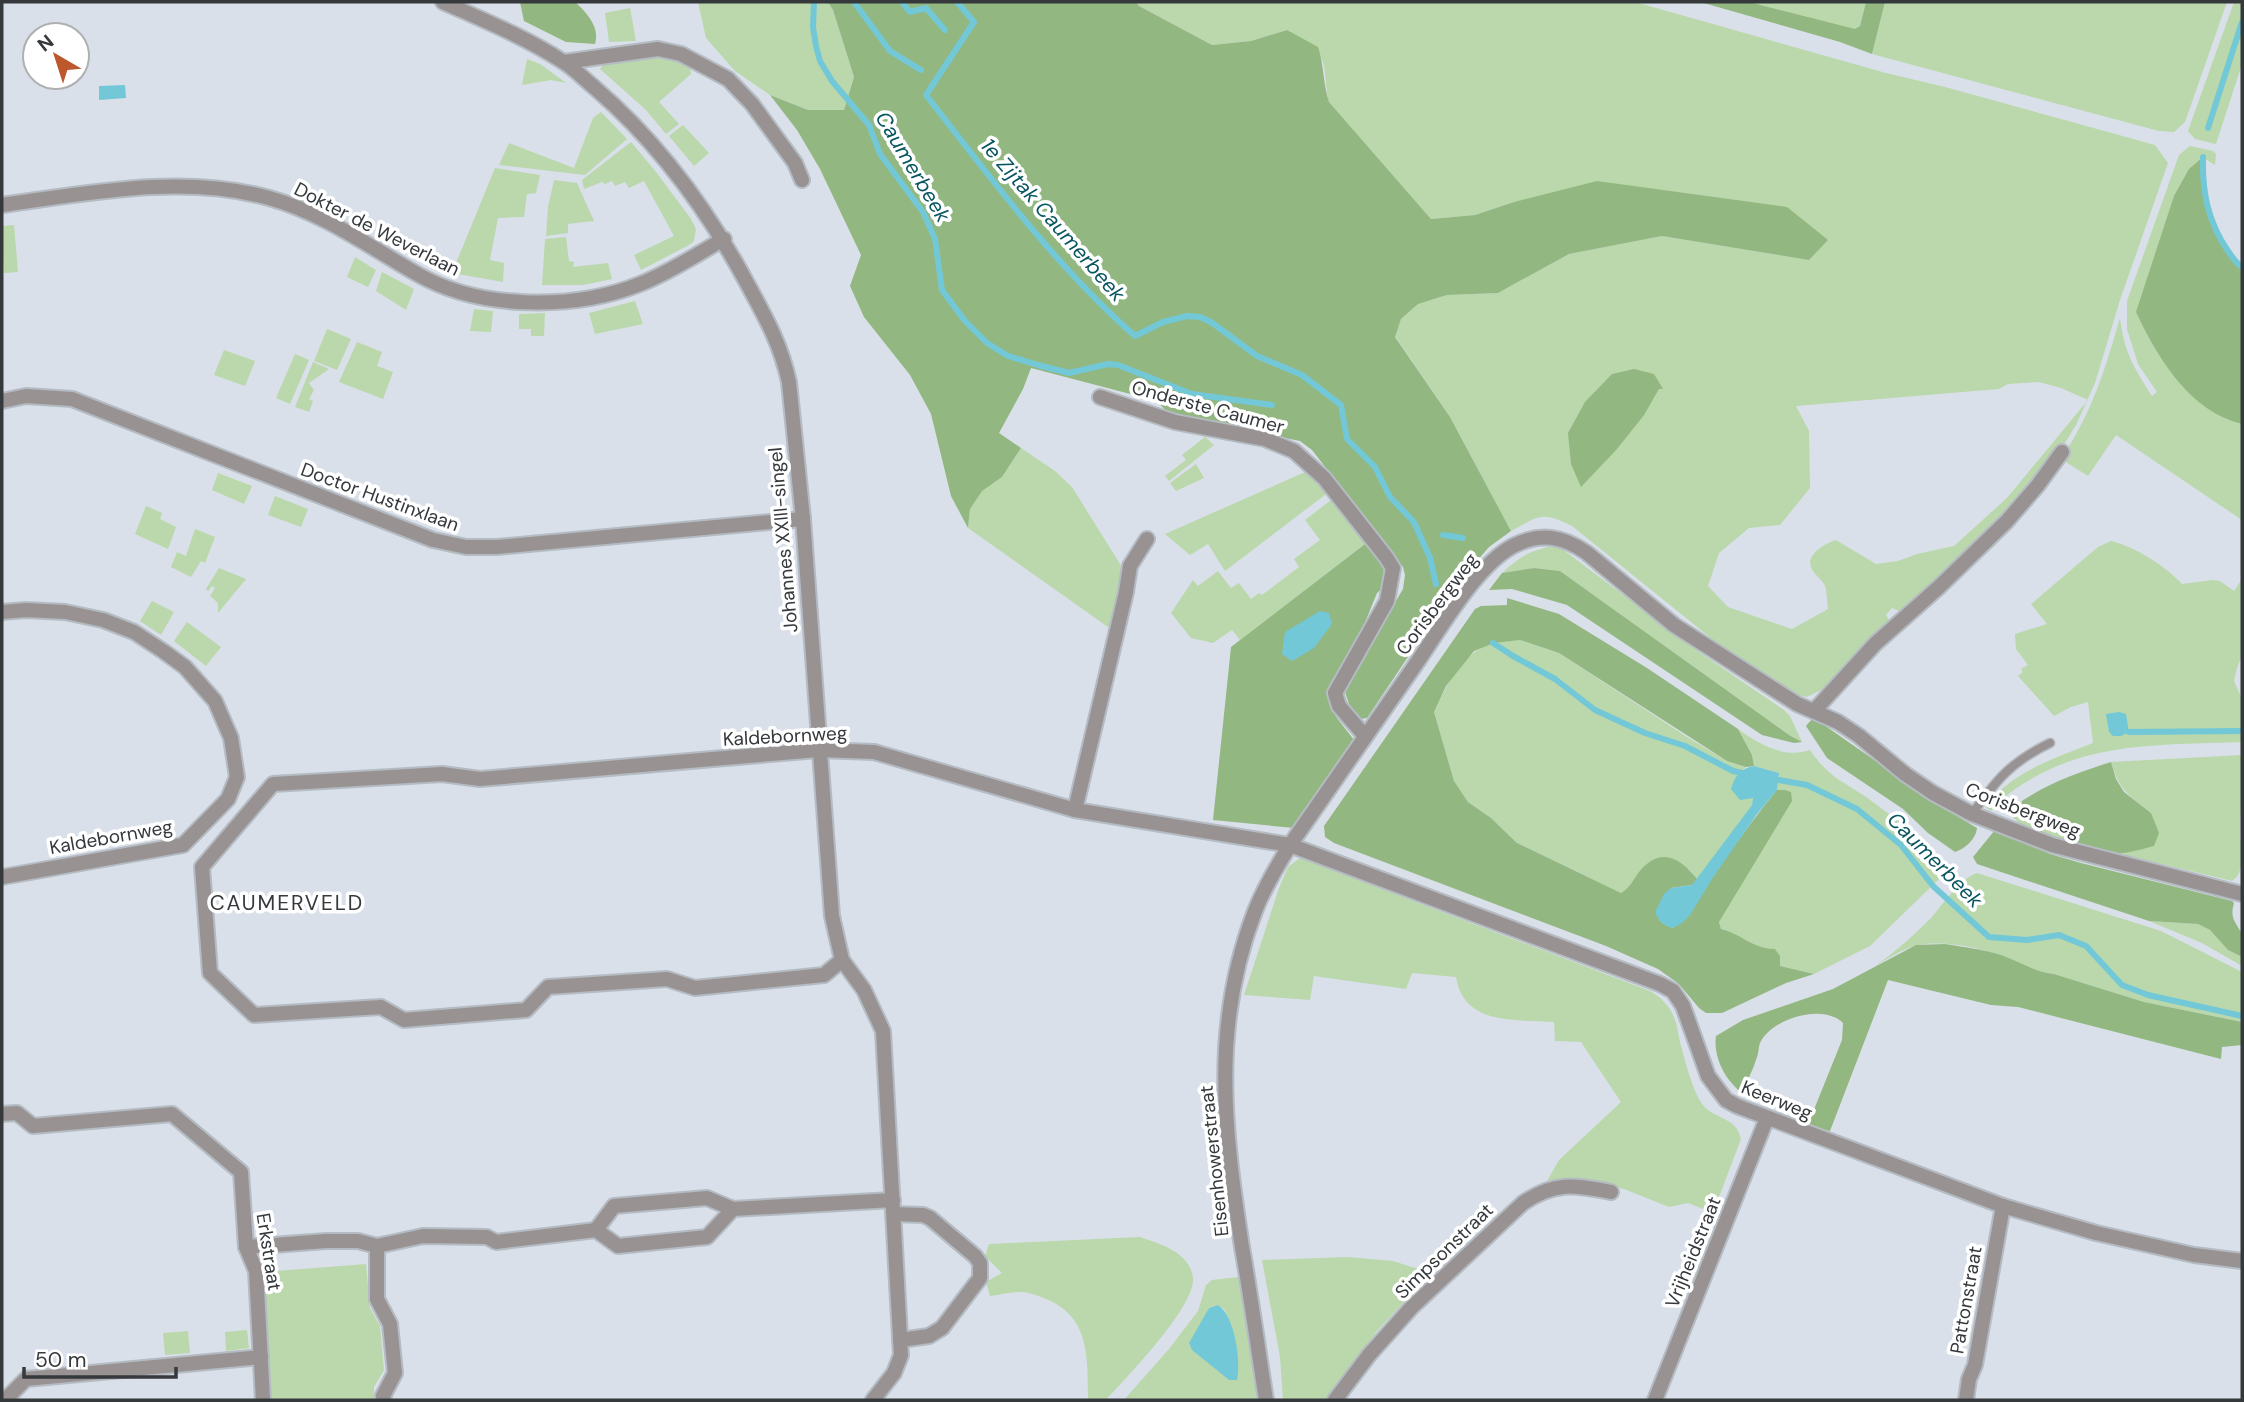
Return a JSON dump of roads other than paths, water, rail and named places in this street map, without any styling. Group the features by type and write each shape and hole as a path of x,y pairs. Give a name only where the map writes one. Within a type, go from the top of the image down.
{"street":[{"name":"Johannes XXIII-singel","path":"443,2 522,38 565,62 623,112 680,178 724,239 777,337 785,360 803,519 832,916 842,960 864,990 883,1031 901,1340 898,1365 873,1400"},
{"path":"565,62 657,49 681,54 728,79 744,95 795,163 802,180"},
{"name":"Dokter de Weverlaan","path":"2,205 152,187 197,187 244,192 293,205 319,217 439,285 494,298 544,303 594,298 641,284 724,239"},
{"name":"Doctor Hustinxlaan","path":"2,401 26,396 72,399 433,540 466,547 497,547 803,519"},
{"name":"Onderste Caumer","path":"1100,397 1175,422 1265,439 1294,451 1312,465 1355,517 1393,568 1387,601 1335,693 1339,706 1366,736"},
{"path":"1814,710 1875,644 1939,587 2007,520 2062,452"},
{"name":"Corisbergweg","path":"1290,845 1487,567 1512,547 1542,537 1556,537 1572,542 1674,625 1797,704 1814,710 1859,736 1905,774 1972,814 2052,845 2242,894"},
{"path":"1075,810 1130,566 1147,539"},
{"name":"Kaldebornweg","path":"2,612 65,612 103,620 134,632 163,651 185,667 215,701 231,738 237,777 228,799 183,845 2,877"},
{"name":"Kaldebornweg","path":"842,960 824,975 695,988 667,979 548,987 526,1010 404,1020 381,1007 254,1014 210,973 202,867 273,784 442,774 480,779 818,750 874,752 1075,810 1290,845"},
{"name":"Keerweg","path":"1290,845 1673,991 1684,1006 1709,1076 1726,1100 1737,1106 2003,1206 2109,1236 2194,1255 2242,1261"},
{"name":"Eisenhowerstraat","path":"1266,1400 1231,1175 1224,1080 1232,992 1242,950 1255,910 1290,845"},
{"name":"Erkstraat","path":"2,1114 17,1113 33,1126 172,1114 241,1172 246,1247 256,1271 263,1400"},
{"name":"Vrijheidstraat","path":"1655,1400 1767,1118"},
{"name":"Simpsonstraat","path":"1335,1400 1410,1308 1523,1203 1539,1192 1559,1186 1582,1186 1611,1192"},
{"path":"596,1230 614,1206 707,1198 733,1209 893,1207 930,1218 975,1256 981,1270 976,1285 936,1334 901,1340"},
{"name":"Pattonstraat","path":"1966,1400 1969,1379 1975,1365 2003,1206"},
{"path":"246,1247 358,1241 377,1247 423,1236 487,1237 496,1242 596,1230 618,1246 707,1237 733,1209"},
{"path":"377,1247 377,1299 390,1324 395,1373 383,1396 384,1400"},
{"path":"5,1398 26,1379 261,1357"}],"lane":[{"path":"1972,814 1998,778 2022,757 2050,743"}],"water":[{"path":"125,85 126,98 99,100 99,86"},
{"path":"1320,611 1329,613 1332,624 1314,648 1292,661 1282,654 1285,632"},
{"path":"2106,714 2126,714 2129,732 2113,736 2109,732"},
{"path":"1754,766 1779,773 1777,790 1757,814 1690,915 1673,928 1667,926 1655,912 1664,894 1671,888 1692,885 1752,805 1753,798 1740,800 1731,789 1739,774"},
{"path":"1218,1305 1233,1329 1238,1362 1237,1380 1229,1380 1192,1350 1189,1343 1209,1308"}],"waterway":[{"name":"Caumerbeek","path":"814,2 813,27 820,61 832,81 869,125 880,154 923,212 935,239 942,290 965,321 987,343 1008,356 1069,373 1108,364 1118,365 1192,394 1272,405"},
{"path":"854,2 890,51 921,70"},
{"path":"902,2 910,12 926,8 945,30"},
{"name":"1e Zijtak Caumerbeek","path":"957,2 974,22 926,95 1025,221 1106,310 1135,336 1163,322 1187,316 1200,317 1257,356 1302,375 1341,405 1347,439 1375,467 1390,497 1414,522 1430,558 1436,584"},
{"path":"2208,128 2242,22"},
{"path":"2203,157 2205,194 2211,218 2221,240 2242,267"},
{"name":"Caumerbeek","path":"1443,535 1463,538"},
{"name":"Caumerbeek","path":"1493,643 1555,679 1595,710 1645,733 1685,746 1733,771 1746,774"},
{"path":"2129,732 2242,731"},
{"name":"Caumerbeek","path":"1773,779 1807,785 1857,809 1901,845 1933,886 1989,937 2027,940 2059,935 2086,946 2122,985 2148,995 2242,1016"}],"district":[{"name":"CAUMERVELD","path":"287,903"}]}
